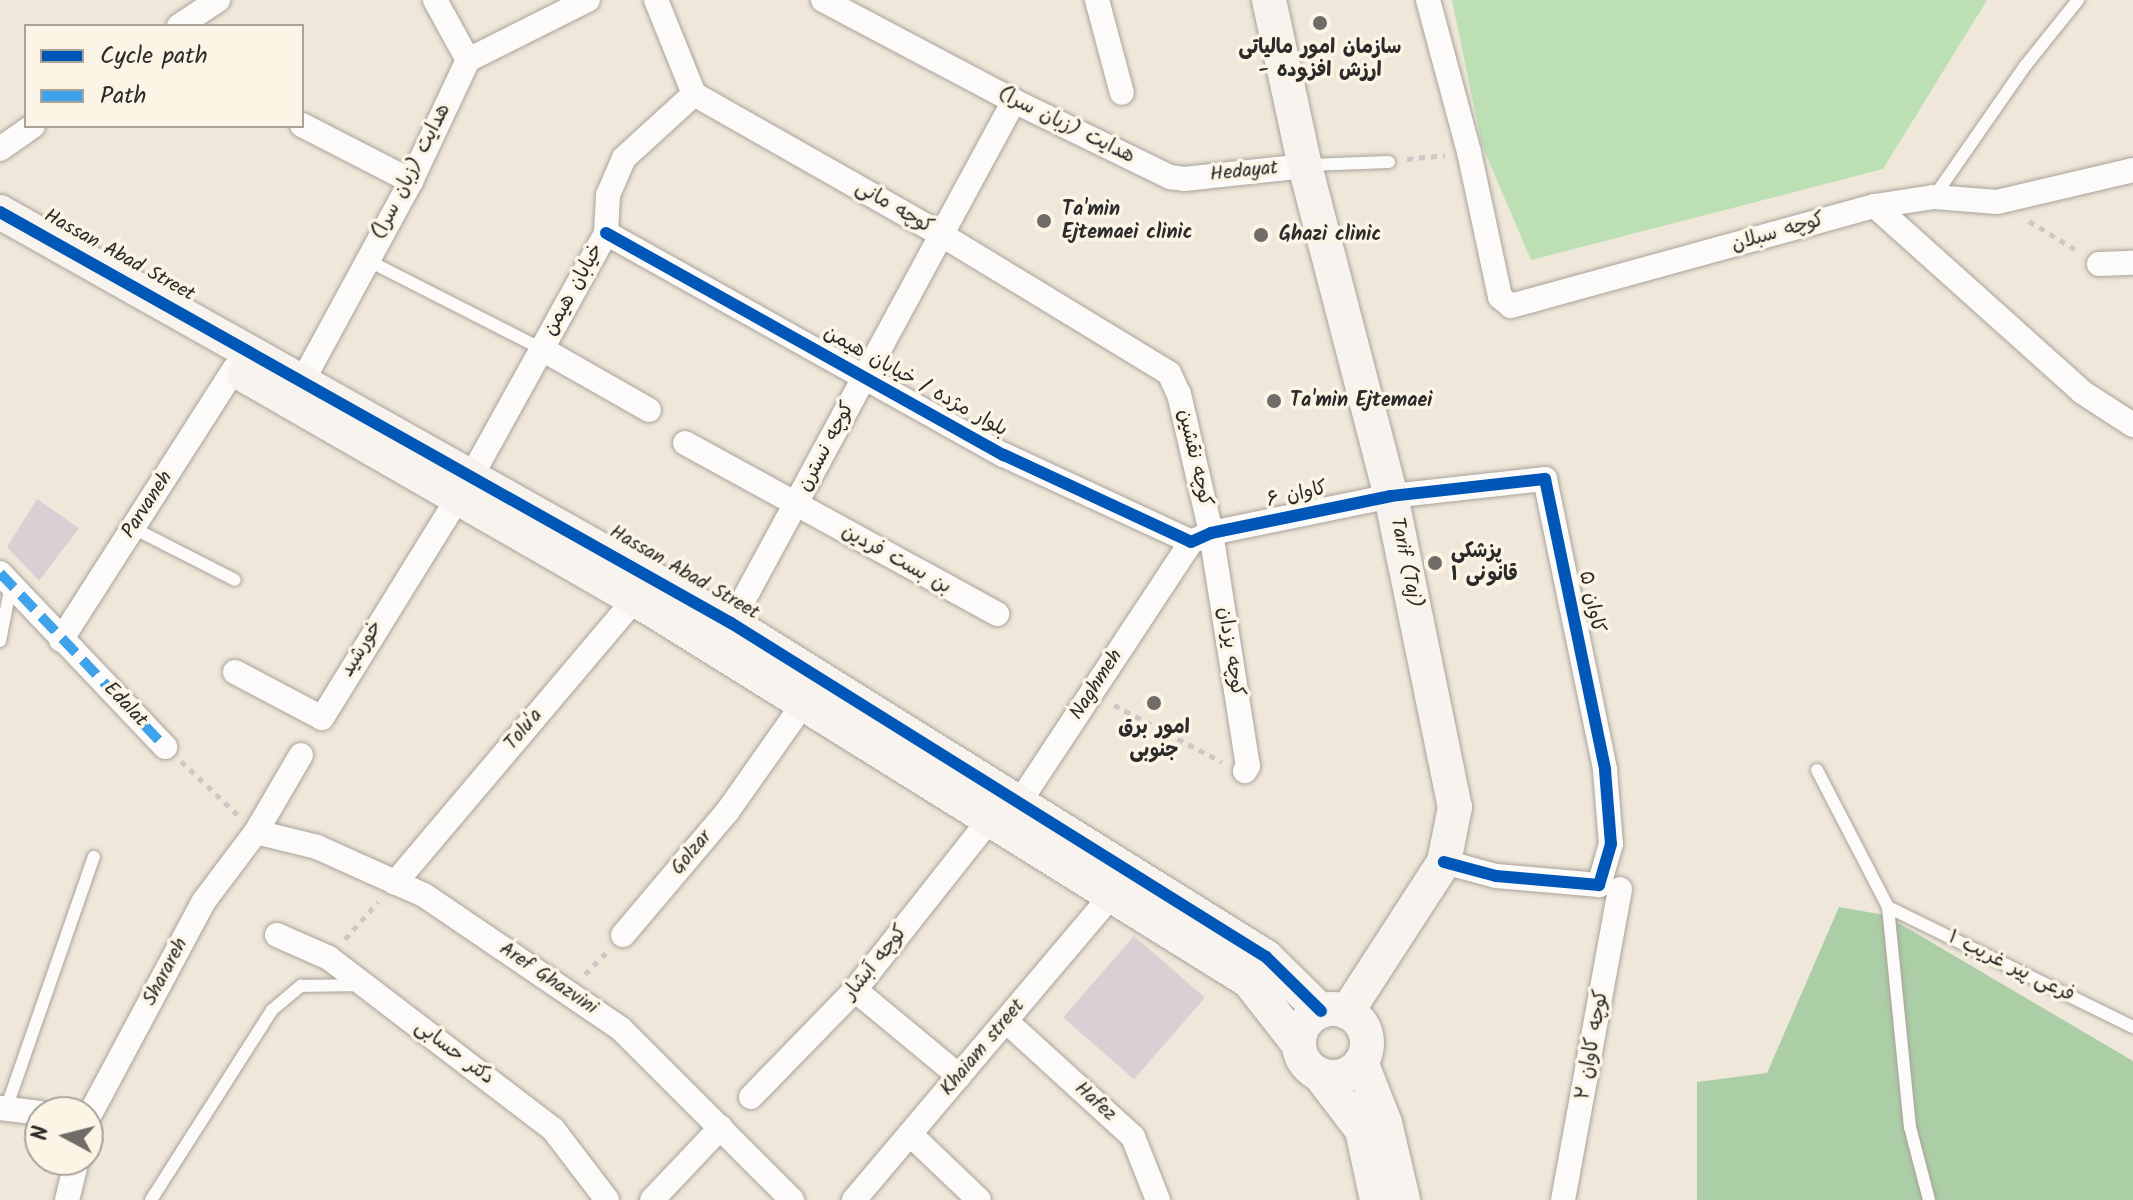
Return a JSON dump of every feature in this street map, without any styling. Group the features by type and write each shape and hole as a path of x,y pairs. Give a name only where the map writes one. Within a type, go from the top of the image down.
{"street":[{"path":"182,24 218,0"},
{"path":"435,0 468,60 588,0"},
{"path":"656,0 694,94"},
{"name":"هدایت (زبان سرا)","path":"823,0 1014,101 1170,177 1184,179"},
{"path":"1097,0 1122,93"},
{"name":"Tarif (Taj)","path":"1269,0 1305,166 1391,496 1455,807 1444,862 1334,1011"},
{"name":"کوچه سبلان","path":"1428,0 1469,152 1500,297 1511,306 1875,206"},
{"name":"هدایت (زبان سرا)","path":"296,391 411,181 468,60"},
{"name":"خیابان هیمن","path":"465,486 606,233 608,195 624,158 694,94"},
{"name":"کوچه مانی","path":"694,94 942,235 1169,373 1175,383"},
{"name":"کوچه نسترن","path":"731,623 1014,101"},
{"path":"304,126 411,181"},
{"path":"0,149 30,128"},
{"name":"Hedayat","path":"1184,179 1305,166"},
{"path":"1875,206 1934,197 1997,202 2133,170"},
{"path":"1875,206 2082,392 2133,425"},
{"name":"Hassan Abad Street","path":"0,212 296,391 644,588 804,703 1004,817 1266,957 1334,1011"},
{"name":"بلوار مژده / خیابان هیمن","path":"606,233 1004,455 1201,538"},
{"name":"Hassan Abad Street","path":"0,235 234,369 296,391"},
{"path":"2099,264 2133,263"},
{"path":"542,349 649,410"},
{"name":"Parvaneh","path":"61,640 234,369"},
{"name":"کوچه نقشین","path":"1175,383 1201,538"},
{"name":"بن بست فردین","path":"685,443 997,614"},
{"name":"کاوان ۵","path":"1391,496 1545,479 1605,770 1611,844 1610,887"},
{"name":"خورشید","path":"235,672 322,718 465,486"},
{"name":"کاوان ۶","path":"1201,538 1391,496"},
{"name":"Naghmeh","path":"1004,817 1201,538"},
{"name":"کوچه یزدان","path":"1201,538 1248,766 1245,771"},
{"name":"Edalat","path":"6,579 165,747"},
{"name":"Hassan Abad Street","path":"644,588 731,623 1112,895 1249,981 1299,1045"},
{"name":"Tolu'a","path":"395,883 644,588"},
{"name":"Golzar","path":"623,935 727,812 804,703"},
{"name":"Sharareh","path":"100,1096 204,901 256,832 301,755"},
{"name":"کوچه آبشار","path":"751,1097 855,990 1004,817"},
{"name":"Aref Ghazvini","path":"256,832 317,847 424,895 621,1029 792,1200"},
{"path":"1444,862 1496,876 1610,887"},
{"name":"کوچه کاوان ۲","path":"1563,1200 1610,887"},
{"name":"Khaiam street","path":"854,1200 1112,895"},
{"name":"دکتر حسابی","path":"277,935 329,958 553,1129 607,1200"},
{"path":"855,990 959,1076"},
{"path":"1320,1075 1335,1077 1350,1073 1361,1062 1367,1040 1364,1028 1334,1011 1304,1025 1299,1045 1302,1057 1320,1075 1362,1130 1377,1200"},
{"name":"Hafez","path":"1006,1021 1133,1137 1158,1200"},
{"path":"1361,1062 1385,1123 1403,1200"},
{"path":"3,1108 24,1111"},
{"path":"652,1200 721,1127"},
{"path":"910,1134 979,1200"},
{"path":"67,1200 73,1176"}],"lane":[{"path":"1934,197 2025,66 2078,0"},
{"path":"1305,166 1389,162"},
{"path":"367,260 542,349"},
{"path":"133,528 235,580"},
{"path":"0,641 6,579"},
{"path":"1817,770 1888,907 1910,1127 1929,1200"},
{"path":"3,1108 94,857"},
{"name":"فرعی پیر غریب ۱","path":"1888,907 2133,1027"},
{"path":"151,1200 272,1010 301,986 363,985"}],"path":[{"path":"1389,162 1469,152"},
{"path":"1997,202 2099,264"},
{"path":"1091,694 1245,771"},
{"path":"165,747 256,832"},
{"path":"329,958 395,883"},
{"path":"568,993 623,935"}],"green space":[{"path":"1452,0 1987,0 1883,169 1531,260 1482,145"},
{"path":"1839,907 1885,915 2133,1061 2133,1200 1697,1200 1697,1082 1767,1073"}],"building":[{"path":"37,499 79,528 39,581 7,547"},
{"path":"1134,936 1205,998 1134,1079 1063,1018"}],"marked path":[{"path":"0,573 165,747"}],"cycle path":[{"path":"0,212 731,623 1266,957 1321,1011"},
{"path":"606,233 1004,455 1191,542 1211,533 1391,496 1545,479 1605,770 1611,844 1599,885 1496,876 1444,862"}],"place":[{"name":"سازمان امور مالیاتی - ارزش افزوده","path":"1320,23"},
{"name":"Ta'min Ejtemaei clinic","path":"1044,221"},
{"name":"Ghazi clinic","path":"1261,235"},
{"name":"Ta'min Ejtemaei","path":"1274,401"},
{"name":"پزشکی قانونی ۱","path":"1435,563"},
{"name":"امور برق جنوبی","path":"1154,703"}]}
